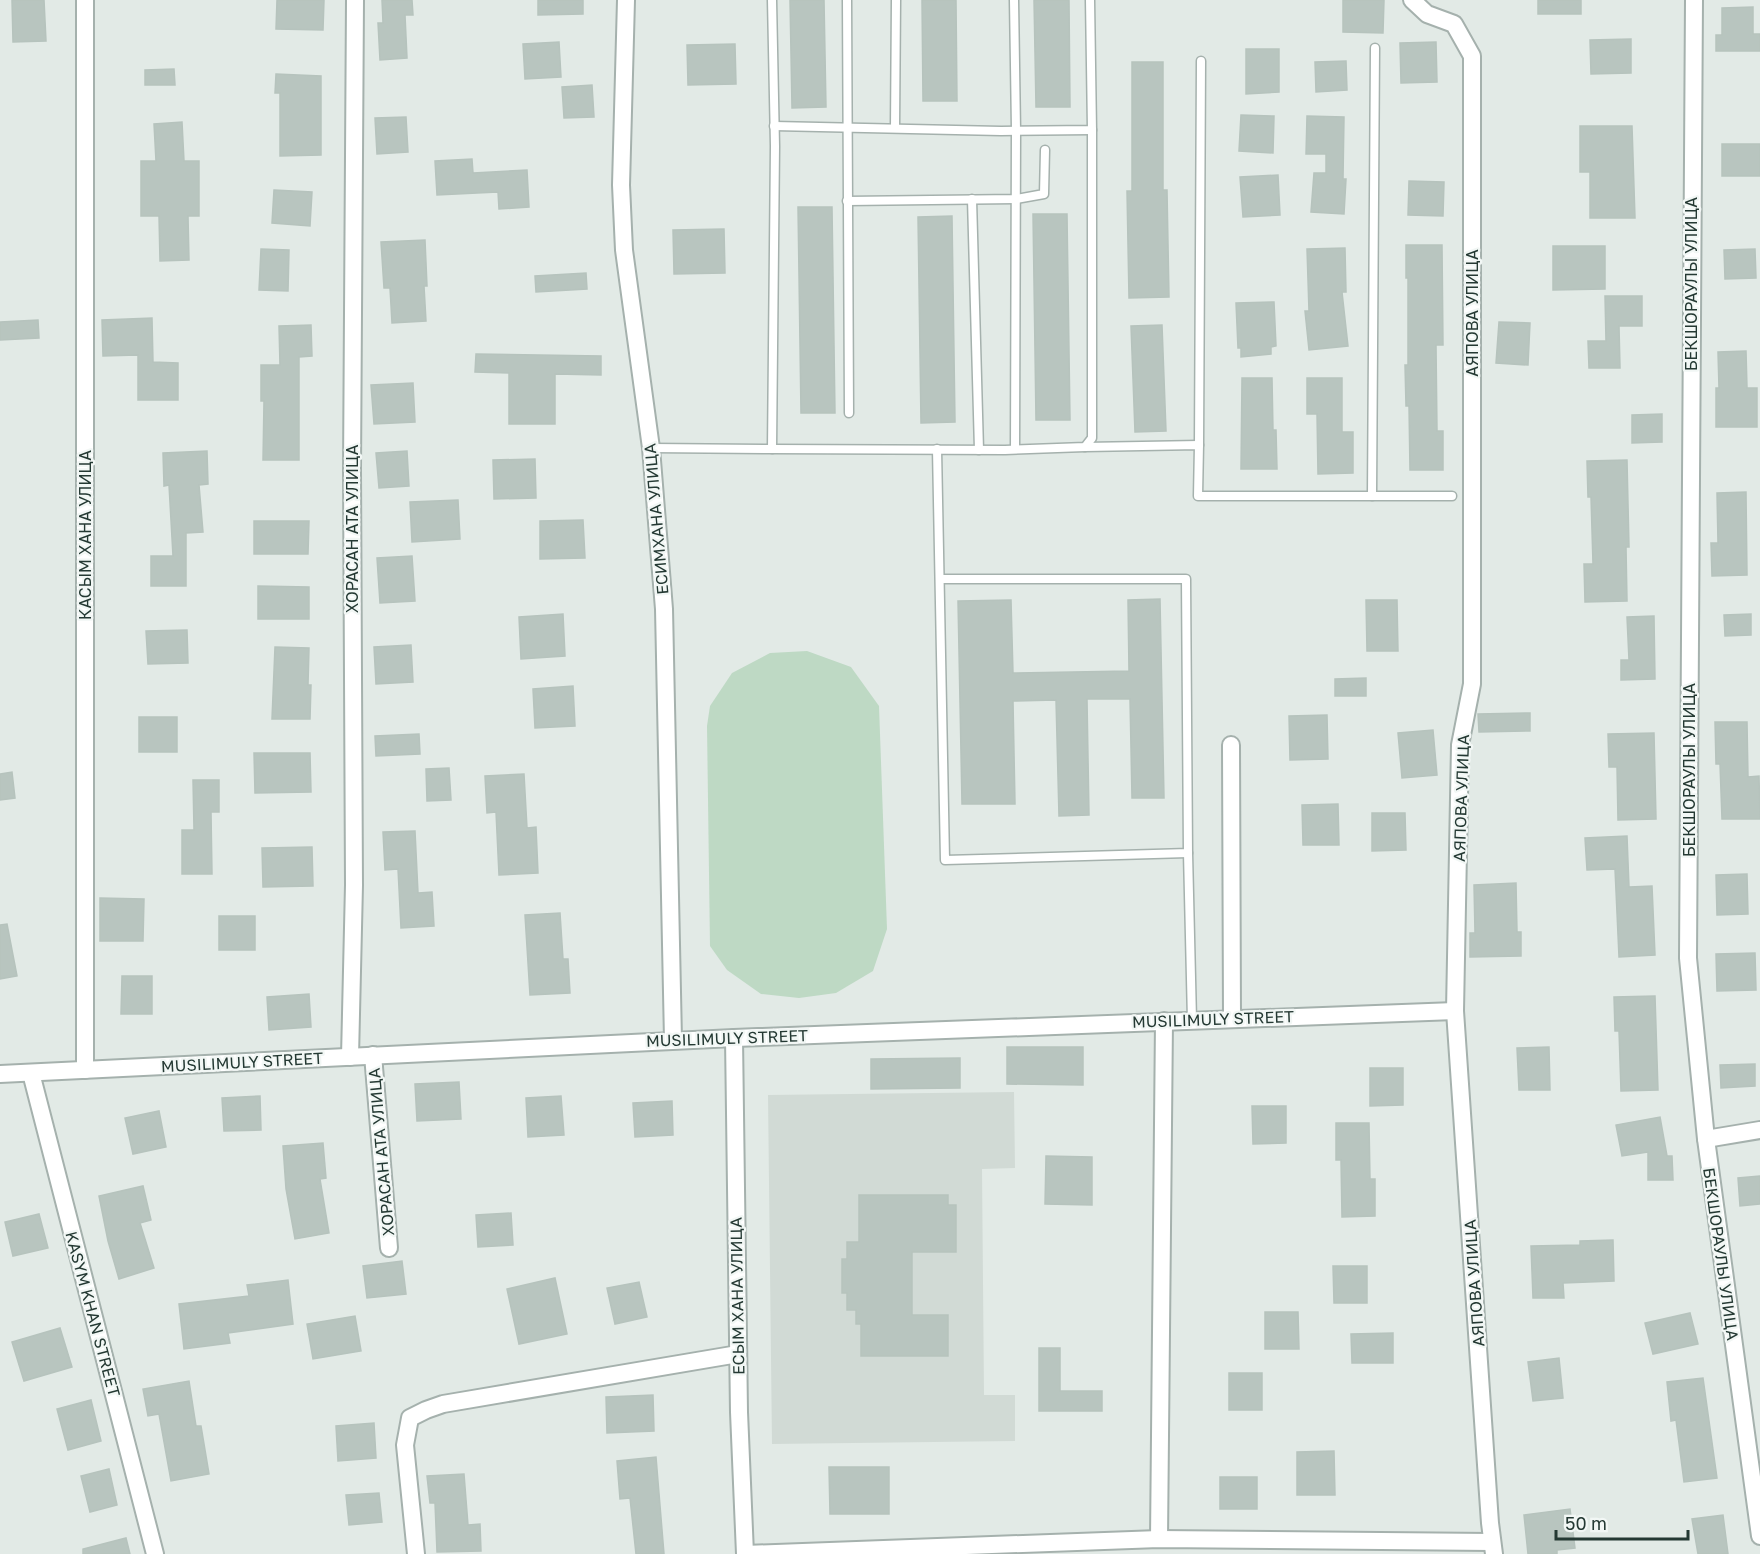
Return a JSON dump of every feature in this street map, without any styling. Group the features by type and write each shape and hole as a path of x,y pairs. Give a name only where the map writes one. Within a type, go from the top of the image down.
{"street":[{"name":"КАСЫМ ХАНА УЛИЦА","path":"84,1070 85,0"},
{"name":"ХОРАСАН АТА УЛИЦА","path":"350,1057 354,885 352,458 355,0"},
{"name":"ЕСИМХАНА УЛИЦА","path":"626,0 621,163 624,239 632,318 651,448 664,609 673,1040"},
{"name":"АЯПОВА УЛИЦА","path":"1412,0 1427,14 1454,24 1472,56 1472,684 1460,745 1455,1011 1493,1548"},
{"name":"БЕКШОРАУЛЫ УЛИЦА","path":"1694,0 1688,958 1706,1139 1760,1536"},
{"path":"1231,745 1232,1018"},
{"name":"MUSILIMULY STREET","path":"0,1074 673,1040 1455,1011"},
{"path":"1159,1539 1164,1021"},
{"name":"ЕСЫМ ХАНА УЛИЦА","path":"734,1038 738,1412 745,1554"},
{"name":"ХОРАСАН АТА УЛИЦА","path":"374,1055 389,1248"},
{"name":"KASYM KHAN STREET","path":"31,1073 155,1554"},
{"path":"1706,1139 1760,1130"},
{"path":"416,1554 405,1445 410,1418 443,1404 738,1354"},
{"path":"745,1554 1159,1539 1493,1548"}],"lane":[{"path":"772,0 774,126 772,449"},
{"path":"847,0 849,413"},
{"path":"895,128 896,0"},
{"path":"1014,0 1015,449"},
{"path":"1085,447 1092,438 1090,0"},
{"path":"1372,496 1375,48"},
{"path":"1201,61 1198,496 1452,496"},
{"path":"774,126 1092,130"},
{"path":"847,201 1016,199 1044,194 1045,150"},
{"path":"972,200 979,450"},
{"path":"651,448 979,450 1200,445"},
{"path":"937,449 945,860 1188,853"},
{"path":"940,579 1186,579 1192,1020"}],"shaded area":[{"path":"1014,1092 1015,1168 982,1169 984,1395 1015,1395 1015,1441 772,1444 768,1095"}],"green space":[{"path":"807,651 851,667 879,706 887,929 873,971 836,993 799,998 761,994 727,970 710,946 707,726 710,706 732,673 770,653"}],"building":[{"path":"12,0 44,0 46,41 13,42"},
{"path":"277,0 324,0 323,30 276,29"},
{"path":"382,0 412,0 413,15 405,15 407,58 380,60 378,23 383,23"},
{"path":"538,0 583,0 583,14 538,15"},
{"path":"790,0 824,0 826,107 792,108"},
{"path":"922,0 956,0 957,101 923,101"},
{"path":"1034,0 1069,0 1070,107 1036,107"},
{"path":"1343,0 1384,0 1383,33 1343,32"},
{"path":"1538,0 1581,0 1581,14 1538,14"},
{"path":"1753,7 1753,34 1760,34 1760,51 1716,51 1716,35 1722,35 1722,8"},
{"path":"1631,39 1631,73 1591,74 1590,40"},
{"path":"559,42 561,77 525,79 523,44"},
{"path":"1436,42 1437,82 1401,83 1400,43"},
{"path":"735,44 736,84 688,85 687,45"},
{"path":"1246,49 1279,49 1279,92 1246,94"},
{"path":"1346,61 1347,90 1316,92 1315,62"},
{"path":"1132,62 1163,62 1163,190 1167,190 1169,297 1129,298 1127,191 1132,191"},
{"path":"174,69 175,85 145,85 145,70"},
{"path":"276,74 321,76 321,155 280,156 280,93 275,93"},
{"path":"592,85 594,117 564,118 562,87"},
{"path":"1241,115 1274,116 1273,153 1239,151"},
{"path":"1307,116 1344,117 1343,179 1346,179 1344,214 1311,212 1314,173 1326,173 1326,154 1306,154"},
{"path":"406,117 408,152 377,154 375,118"},
{"path":"182,122 184,161 199,161 199,216 188,216 189,260 160,261 159,216 141,216 141,161 156,161 154,124"},
{"path":"1580,126 1632,126 1635,218 1590,218 1590,172 1580,172"},
{"path":"1722,144 1760,144 1760,176 1722,176"},
{"path":"472,159 473,173 527,170 529,207 499,209 498,192 437,195 435,161"},
{"path":"1278,175 1280,215 1243,217 1240,177"},
{"path":"1409,181 1444,182 1443,216 1408,215"},
{"path":"274,190 312,192 310,226 272,223"},
{"path":"798,207 832,207 835,413 801,413"},
{"path":"1033,214 1067,214 1070,420 1036,420"},
{"path":"952,216 955,422 921,423 918,217"},
{"path":"724,229 725,273 674,274 673,230"},
{"path":"425,240 426,321 392,323 390,288 384,288 381,242"},
{"path":"1406,245 1442,245 1443,345 1436,345 1437,431 1443,431 1443,470 1410,470 1409,406 1406,406 1405,365 1408,365"},
{"path":"1553,246 1605,246 1605,289 1553,290"},
{"path":"1345,248 1346,292 1342,292 1348,346 1309,350 1305,311 1309,311 1307,249"},
{"path":"261,249 289,250 288,291 259,290"},
{"path":"1755,249 1756,278 1725,279 1724,250"},
{"path":"586,273 587,289 536,292 535,276"},
{"path":"1605,296 1642,296 1642,326 1619,326 1620,368 1589,368 1588,341 1606,341"},
{"path":"1274,302 1276,346 1271,347 1271,354 1241,357 1241,348 1238,348 1236,303"},
{"path":"152,318 153,362 178,363 178,400 138,400 138,355 103,356 102,320"},
{"path":"38,320 39,338 0,340 0,322"},
{"path":"1499,322 1530,323 1528,365 1496,363"},
{"path":"311,325 312,356 299,357 299,460 263,460 264,401 261,401 261,365 280,365 279,326"},
{"path":"1162,325 1166,431 1135,432 1131,326"},
{"path":"1746,351 1747,388 1757,388 1757,427 1716,427 1716,388 1719,388 1718,352"},
{"path":"476,354 601,356 601,375 555,374 555,424 509,424 509,373 475,372"},
{"path":"1242,378 1272,378 1273,430 1276,430 1277,469 1241,469"},
{"path":"1307,378 1342,378 1342,432 1353,432 1353,473 1318,474 1317,414 1307,414"},
{"path":"413,383 415,422 374,424 371,385"},
{"path":"1662,414 1662,442 1632,443 1632,415"},
{"path":"207,451 208,484 199,485 203,532 186,533 186,586 151,586 151,556 173,556 169,485 164,486 163,453"},
{"path":"407,451 409,486 379,488 376,453"},
{"path":"535,459 536,498 494,499 493,460"},
{"path":"1627,460 1629,547 1626,547 1627,601 1585,602 1584,564 1593,564 1591,497 1588,497 1587,461"},
{"path":"1746,492 1747,575 1712,576 1711,543 1718,543 1717,493"},
{"path":"458,500 460,539 412,542 410,502"},
{"path":"583,520 585,558 540,559 540,521"},
{"path":"254,521 309,521 308,554 254,554"},
{"path":"412,556 415,601 380,603 377,558"},
{"path":"258,586 309,587 309,619 258,619"},
{"path":"1160,599 1164,798 1132,798 1130,699 1087,699 1089,815 1059,816 1056,700 1013,701 1015,804 962,804 958,601 1011,600 1013,673 1129,671 1128,600"},
{"path":"1366,600 1397,600 1398,651 1367,651"},
{"path":"563,614 565,656 521,659 519,617"},
{"path":"1751,614 1751,635 1725,636 1724,615"},
{"path":"1654,616 1655,679 1621,680 1621,660 1629,660 1627,617"},
{"path":"187,630 188,663 148,664 146,631"},
{"path":"411,645 413,682 376,684 374,647"},
{"path":"275,647 309,648 310,719 272,719"},
{"path":"1366,678 1366,696 1335,696 1335,679"},
{"path":"573,686 575,726 535,728 533,689"},
{"path":"1530,713 1530,731 1479,732 1478,714"},
{"path":"1327,715 1328,759 1290,760 1289,716"},
{"path":"139,717 177,717 177,752 139,752"},
{"path":"1715,722 1747,722 1748,777 1759,776 1760,819 1722,819 1720,764 1716,764"},
{"path":"1433,730 1437,775 1402,778 1398,733"},
{"path":"1654,733 1656,819 1618,820 1617,767 1609,767 1608,734"},
{"path":"419,734 420,754 376,756 375,736"},
{"path":"254,753 310,753 311,792 255,793"},
{"path":"449,768 451,800 427,801 426,769"},
{"path":"12,772 15,798 0,800 0,774"},
{"path":"524,774 527,828 536,827 538,873 499,875 496,812 487,813 485,776"},
{"path":"193,780 219,780 219,812 211,812 212,874 182,874 182,830 194,830"},
{"path":"1338,804 1339,845 1303,845 1302,805"},
{"path":"1372,813 1405,813 1406,850 1372,851"},
{"path":"415,831 418,893 432,892 434,926 401,928 398,869 385,870 383,832"},
{"path":"1627,836 1629,887 1652,886 1655,955 1619,957 1615,869 1587,870 1585,838"},
{"path":"312,847 313,886 263,887 262,848"},
{"path":"1747,874 1748,914 1717,915 1716,875"},
{"path":"1516,883 1517,932 1521,932 1521,956 1470,957 1470,933 1475,933 1474,885"},
{"path":"100,898 144,899 143,941 100,941"},
{"path":"560,913 563,959 568,959 570,993 530,995 525,915"},
{"path":"219,916 255,916 255,950 219,950"},
{"path":"7,924 17,976 0,979 0,925"},
{"path":"1755,953 1756,990 1717,991 1716,954"},
{"path":"122,976 152,976 152,1014 121,1014"},
{"path":"309,994 311,1027 269,1030 267,997"},
{"path":"1655,996 1658,1090 1621,1091 1619,1031 1615,1031 1614,997"},
{"path":"1007,1047 1083,1047 1083,1085 1007,1084"},
{"path":"1549,1047 1550,1090 1519,1090 1517,1048"},
{"path":"960,1058 960,1088 871,1089 871,1059"},
{"path":"1755,1064 1755,1086 1721,1088 1720,1065"},
{"path":"1370,1068 1403,1068 1403,1105 1370,1106"},
{"path":"459,1082 461,1119 417,1121 415,1084"},
{"path":"260,1096 261,1130 224,1131 222,1098"},
{"path":"561,1096 564,1135 528,1137 526,1098"},
{"path":"672,1101 673,1135 635,1137 633,1103"},
{"path":"1252,1106 1286,1106 1286,1143 1253,1144"},
{"path":"159,1111 166,1147 133,1154 125,1118"},
{"path":"1660,1117 1667,1156 1672,1156 1673,1180 1648,1180 1648,1152 1622,1156 1616,1125"},
{"path":"1336,1123 1369,1123 1370,1179 1375,1179 1375,1216 1342,1217 1341,1160 1336,1160"},
{"path":"323,1143 326,1178 320,1179 329,1233 295,1239 286,1189 283,1146"},
{"path":"1046,1156 1092,1157 1092,1205 1045,1204"},
{"path":"1760,1176 1760,1204 1740,1206 1738,1178"},
{"path":"143,1186 151,1220 140,1223 154,1268 119,1279 99,1196"},
{"path":"859,1195 948,1195 948,1205 956,1205 956,1252 912,1252 912,1315 948,1315 948,1356 861,1356 861,1324 856,1324 856,1310 847,1310 847,1293 842,1293 842,1259 847,1259 847,1242 859,1242"},
{"path":"511,1213 513,1245 478,1247 476,1215"},
{"path":"39,1214 48,1248 13,1256 5,1222"},
{"path":"1613,1240 1614,1281 1563,1283 1564,1298 1533,1298 1531,1246 1580,1245 1580,1241"},
{"path":"402,1261 406,1294 367,1298 363,1266"},
{"path":"1333,1266 1367,1266 1367,1303 1334,1303"},
{"path":"555,1278 567,1334 519,1344 507,1289"},
{"path":"288,1280 293,1324 228,1333 230,1343 184,1349 179,1304 249,1296 247,1285"},
{"path":"639,1282 647,1317 615,1324 607,1288"},
{"path":"1265,1312 1298,1312 1299,1349 1265,1349"},
{"path":"1690,1313 1698,1344 1653,1354 1645,1323"},
{"path":"355,1316 361,1351 313,1359 307,1324"},
{"path":"60,1328 72,1367 24,1381 12,1342"},
{"path":"1393,1333 1393,1363 1352,1363 1351,1334"},
{"path":"1039,1348 1060,1348 1060,1391 1102,1391 1102,1411 1039,1411"},
{"path":"1559,1358 1563,1398 1533,1401 1528,1362"},
{"path":"1229,1373 1262,1373 1262,1410 1229,1410"},
{"path":"1703,1378 1717,1478 1684,1482 1676,1420 1671,1421 1667,1382"},
{"path":"189,1381 196,1426 201,1426 209,1474 171,1481 159,1414 148,1416 143,1389"},
{"path":"653,1395 654,1431 607,1433 606,1397"},
{"path":"91,1400 101,1441 68,1450 57,1409"},
{"path":"374,1423 376,1458 338,1461 336,1426"},
{"path":"1334,1451 1335,1495 1297,1495 1297,1452"},
{"path":"656,1457 664,1554 636,1554 630,1498 620,1499 617,1461"},
{"path":"829,1467 889,1467 889,1514 830,1514"},
{"path":"109,1469 117,1505 90,1512 81,1476"},
{"path":"464,1474 468,1525 480,1524 481,1551 437,1552 435,1503 430,1503 427,1476"},
{"path":"1220,1477 1257,1477 1257,1509 1220,1509"},
{"path":"379,1493 382,1522 349,1525 346,1495"},
{"path":"1570,1509 1575,1548 1557,1550 1557,1554 1528,1554 1524,1515"},
{"path":"1723,1515 1728,1554 1698,1554 1692,1519"},
{"path":"126,1538 130,1554 83,1554 83,1549"}]}
